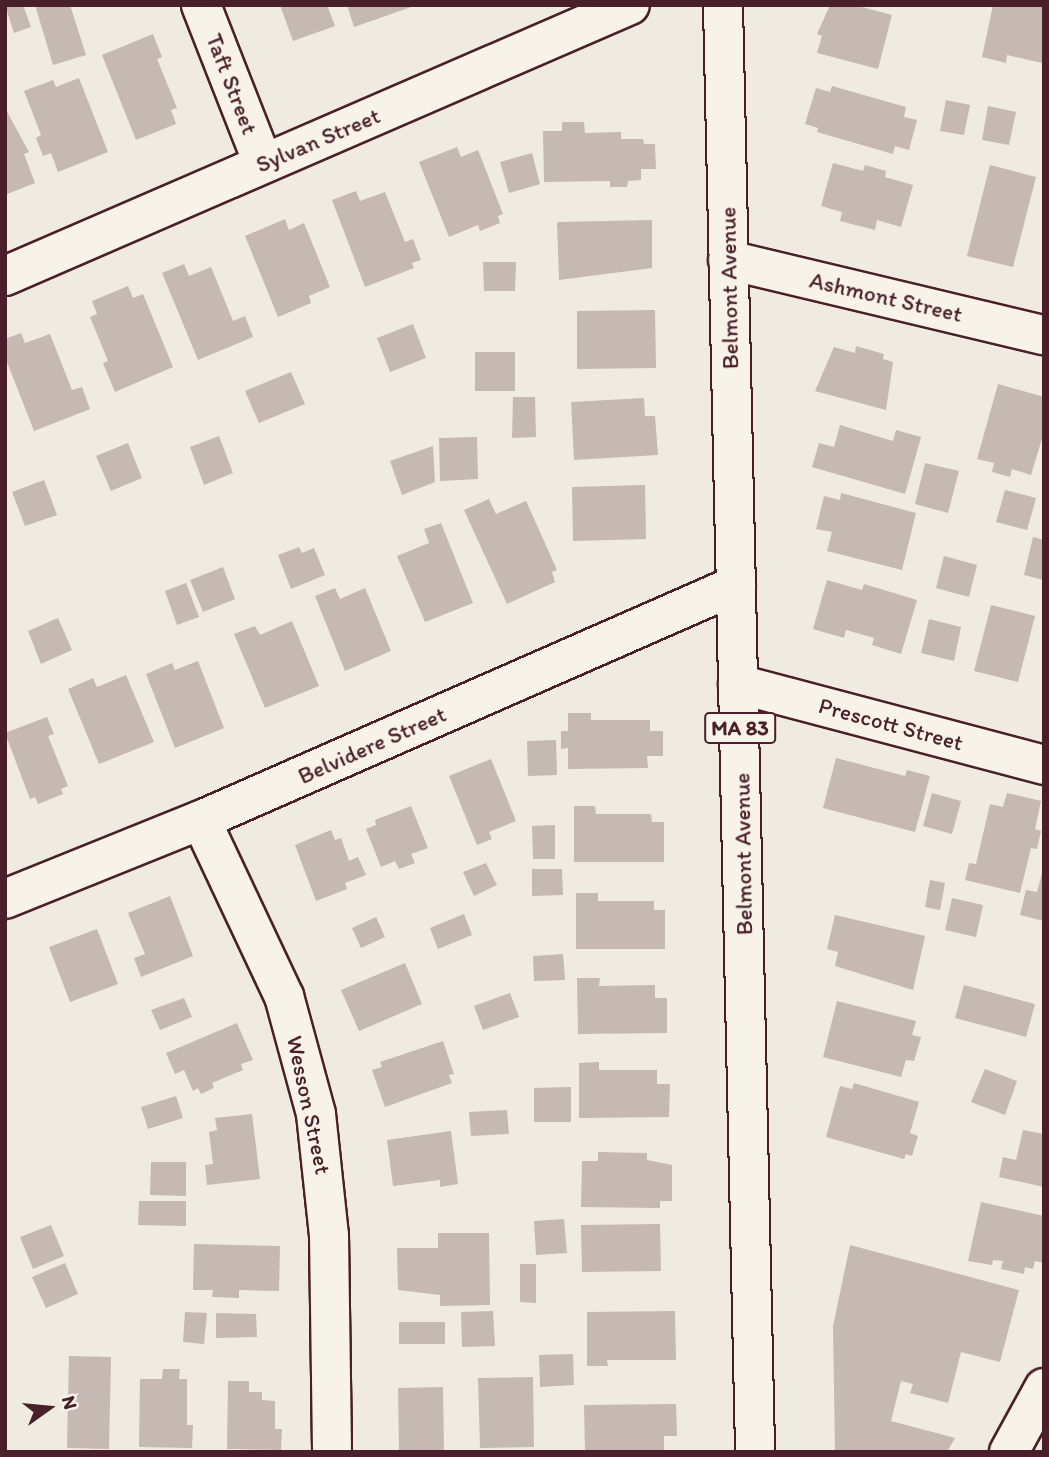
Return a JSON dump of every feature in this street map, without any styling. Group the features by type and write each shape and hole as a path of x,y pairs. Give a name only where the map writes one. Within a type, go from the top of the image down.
{"street":[{"name":"Taft Street","path":"201,5 264,163"},
{"name":"Sylvan Street","path":"5,276 630,5"},
{"name":"Belmont Avenue","path":"723,5 755,1452"},
{"name":"Ashmont Street","path":"728,260 1044,335"},
{"name":"Belvidere Street","path":"5,899 201,820 736,585"},
{"name":"Prescott Street","path":"738,684 1044,765"},
{"name":"Wesson Street","path":"201,820 284,996 316,1114 329,1235 332,1452"},
{"path":"1009,1452 1044,1388"}],"building":[{"path":"5,5 23,5 31,27 14,33"},
{"path":"35,5 70,5 86,55 53,65"},
{"path":"280,5 327,5 335,26 293,41"},
{"path":"347,5 414,5 414,6 354,27"},
{"path":"830,5 854,5 892,15 878,69 817,53 822,36 817,34"},
{"path":"993,5 1044,5 1042,63 1007,55 1006,63 982,57"},
{"path":"153,34 162,57 157,59 177,108 171,110 176,124 136,140 102,55"},
{"path":"79,78 108,152 58,172 51,153 43,156 36,138 41,135 24,91 53,80 56,87"},
{"path":"832,86 906,107 904,117 917,120 909,150 895,146 893,154 817,132 818,128 805,124 816,88 830,92"},
{"path":"946,100 970,105 964,135 940,131"},
{"path":"988,106 1016,112 1009,145 982,140"},
{"path":"5,108 29,152 24,154 35,183 5,195"},
{"path":"562,122 584,122 585,133 621,132 621,139 643,139 644,144 655,144 656,169 641,169 641,180 628,181 627,187 610,187 610,181 544,182 543,131 562,131"},
{"path":"457,147 461,157 478,150 503,214 498,216 500,223 480,231 478,225 449,237 419,162"},
{"path":"532,153 540,184 509,193 500,162"},
{"path":"833,163 863,171 865,165 886,171 885,177 913,185 901,227 877,220 875,230 840,221 842,212 821,206"},
{"path":"990,165 1036,177 1013,267 967,256"},
{"path":"356,191 360,201 385,192 405,242 413,239 421,260 412,263 414,268 365,287 332,200"},
{"path":"285,219 289,230 304,223 330,287 309,296 311,303 278,317 245,236"},
{"path":"652,220 652,268 559,280 557,222"},
{"path":"483,262 516,262 515,291 484,291"},
{"path":"184,264 189,276 211,267 233,321 245,316 253,337 198,360 162,273"},
{"path":"128,286 133,298 143,294 173,367 115,392 103,363 108,361 90,317 97,314 92,301"},
{"path":"655,310 656,368 577,369 577,311"},
{"path":"413,324 426,358 390,372 377,338"},
{"path":"21,333 25,343 50,334 72,390 82,387 90,409 34,431 5,357 5,339"},
{"path":"856,346 884,354 883,359 893,362 886,410 815,391 834,347 855,353"},
{"path":"475,352 515,352 515,391 475,391"},
{"path":"291,372 305,404 259,423 245,391"},
{"path":"998,384 1044,397 1044,432 1031,475 1012,469 1010,477 992,472 994,463 977,459"},
{"path":"513,397 535,397 536,437 512,438"},
{"path":"644,398 645,416 655,416 658,455 574,460 571,402"},
{"path":"840,425 893,441 896,430 921,437 905,494 812,467 819,443 834,447"},
{"path":"219,436 233,473 204,485 190,447"},
{"path":"477,437 478,479 440,481 439,438"},
{"path":"128,443 142,478 111,491 96,456"},
{"path":"433,446 435,482 402,495 390,461"},
{"path":"925,463 959,471 948,513 915,504"},
{"path":"44,480 57,515 25,526 12,492"},
{"path":"645,485 646,539 573,541 572,487"},
{"path":"1005,490 1036,498 1027,530 996,522"},
{"path":"841,493 916,513 902,570 827,551 832,532 816,529 824,496 840,500"},
{"path":"489,499 496,514 526,501 557,570 552,572 555,582 507,604 464,510"},
{"path":"441,523 473,603 425,622 397,556 429,543 424,529"},
{"path":"1033,537 1044,540 1044,580 1024,575"},
{"path":"299,547 302,553 314,548 325,575 291,589 278,555"},
{"path":"944,556 977,565 969,597 936,588"},
{"path":"223,567 235,599 203,612 190,580"},
{"path":"827,580 862,590 864,584 917,600 901,654 872,645 874,638 846,630 844,638 813,629"},
{"path":"186,583 199,617 177,625 165,591"},
{"path":"335,588 340,599 365,588 391,651 345,671 315,596"},
{"path":"991,605 1035,616 1018,682 974,671"},
{"path":"58,618 72,650 41,664 28,631"},
{"path":"929,619 961,627 954,661 921,653"},
{"path":"292,621 319,686 265,708 234,634 255,626 260,635"},
{"path":"198,661 224,728 175,748 146,674 172,663 175,670"},
{"path":"126,675 154,742 99,764 68,689 93,678 97,687"},
{"path":"568,713 591,713 591,720 650,720 650,731 663,731 663,756 647,756 648,768 568,769 568,748 561,749 561,731 568,731"},
{"path":"47,717 54,734 48,736 68,786 61,789 63,794 38,804 35,797 30,799 5,733"},
{"path":"556,740 557,775 528,776 527,741"},
{"path":"836,758 905,776 907,770 930,776 915,832 823,808"},
{"path":"491,759 516,821 489,832 492,839 477,845 449,776"},
{"path":"932,793 961,801 952,834 923,826"},
{"path":"1007,793 1041,801 1035,829 1041,831 1037,849 1031,848 1020,893 965,880 969,863 976,864 990,804 1003,807"},
{"path":"411,806 428,848 411,854 415,863 399,869 395,861 381,867 366,829 376,825 375,820"},
{"path":"574,806 595,806 596,814 651,814 652,822 664,822 664,862 574,862"},
{"path":"555,825 555,859 533,859 532,826"},
{"path":"331,830 335,840 341,838 349,861 358,857 366,875 345,883 347,889 316,901 295,845"},
{"path":"486,863 497,885 474,896 463,872"},
{"path":"1044,866 1044,921 1020,915 1026,890 1037,892"},
{"path":"532,869 562,869 563,895 532,896"},
{"path":"930,880 945,883 940,910 925,907"},
{"path":"576,893 598,893 598,901 654,901 654,910 665,910 665,949 576,949"},
{"path":"170,896 193,956 141,977 134,958 145,954 128,913"},
{"path":"952,898 983,905 976,937 945,930"},
{"path":"464,914 472,935 438,949 430,928"},
{"path":"835,915 925,936 913,990 835,966 838,952 827,949"},
{"path":"376,917 385,937 361,948 352,928"},
{"path":"97,929 118,984 70,1002 49,947"},
{"path":"563,954 565,980 534,981 533,956"},
{"path":"405,963 422,1004 359,1031 341,990"},
{"path":"577,978 600,978 599,986 655,985 655,998 667,998 667,1033 578,1034"},
{"path":"964,985 1035,1004 1026,1037 955,1018"},
{"path":"510,993 519,1017 483,1030 474,1006"},
{"path":"184,998 192,1017 160,1030 151,1010"},
{"path":"837,1001 916,1021 912,1035 921,1037 914,1061 906,1060 901,1077 823,1057"},
{"path":"237,1023 253,1060 241,1064 243,1070 212,1083 214,1088 201,1094 198,1088 193,1091 184,1070 175,1074 166,1053"},
{"path":"443,1041 454,1074 449,1075 452,1083 385,1107 372,1070 382,1067 380,1062"},
{"path":"599,1062 599,1070 657,1070 657,1084 670,1084 669,1117 579,1118 579,1063"},
{"path":"985,1069 1017,1081 1005,1115 971,1102"},
{"path":"854,1083 919,1102 910,1133 918,1136 912,1156 906,1154 904,1159 826,1137 840,1086 852,1089"},
{"path":"571,1087 571,1122 534,1122 534,1088"},
{"path":"176,1096 183,1118 148,1129 141,1107"},
{"path":"507,1110 509,1134 471,1136 469,1112"},
{"path":"252,1114 260,1179 207,1185 205,1165 213,1164 209,1132 217,1130 215,1118"},
{"path":"1023,1130 1044,1134 1044,1187 999,1177 1003,1157 1016,1160"},
{"path":"451,1131 458,1184 440,1187 440,1180 393,1186 387,1140"},
{"path":"598,1152 647,1153 647,1160 672,1165 672,1201 660,1201 660,1208 581,1207 582,1161 598,1161"},
{"path":"151,1162 186,1162 186,1196 150,1195"},
{"path":"139,1201 186,1201 186,1226 138,1225"},
{"path":"981,1202 1044,1216 1044,1263 1035,1261 1033,1269 1025,1267 1024,1274 1001,1269 1003,1261 993,1260 992,1265 968,1261"},
{"path":"564,1219 567,1253 536,1255 534,1221"},
{"path":"660,1224 661,1271 582,1272 581,1225"},
{"path":"51,1225 64,1256 33,1269 20,1237"},
{"path":"438,1233 489,1233 490,1305 440,1306 440,1295 398,1290 397,1248 438,1248"},
{"path":"194,1244 280,1246 279,1291 239,1290 239,1298 212,1297 213,1290 193,1290"},
{"path":"850,1245 1019,1290 1000,1362 961,1352 948,1403 910,1393 913,1384 901,1381 891,1421 955,1438 947,1452 835,1452 833,1326"},
{"path":"65,1263 78,1294 46,1308 32,1277"},
{"path":"520,1264 536,1264 536,1303 520,1302"},
{"path":"493,1311 495,1346 462,1347 461,1312"},
{"path":"675,1311 676,1360 607,1360 608,1366 587,1366 587,1312"},
{"path":"185,1312 207,1313 204,1344 183,1342"},
{"path":"216,1313 256,1314 257,1337 216,1338"},
{"path":"399,1322 445,1322 445,1344 399,1344"},
{"path":"573,1354 574,1385 540,1387 539,1355"},
{"path":"69,1356 111,1357 109,1449 67,1448"},
{"path":"163,1369 180,1369 179,1379 187,1379 187,1425 193,1425 192,1448 139,1447 140,1379 162,1379"},
{"path":"533,1377 534,1447 480,1448 478,1378"},
{"path":"228,1381 249,1381 249,1392 262,1392 262,1400 275,1401 275,1429 282,1429 281,1450 227,1449"},
{"path":"443,1387 444,1452 399,1452 398,1388"},
{"path":"676,1404 677,1436 664,1436 664,1451 585,1452 584,1405"}]}
